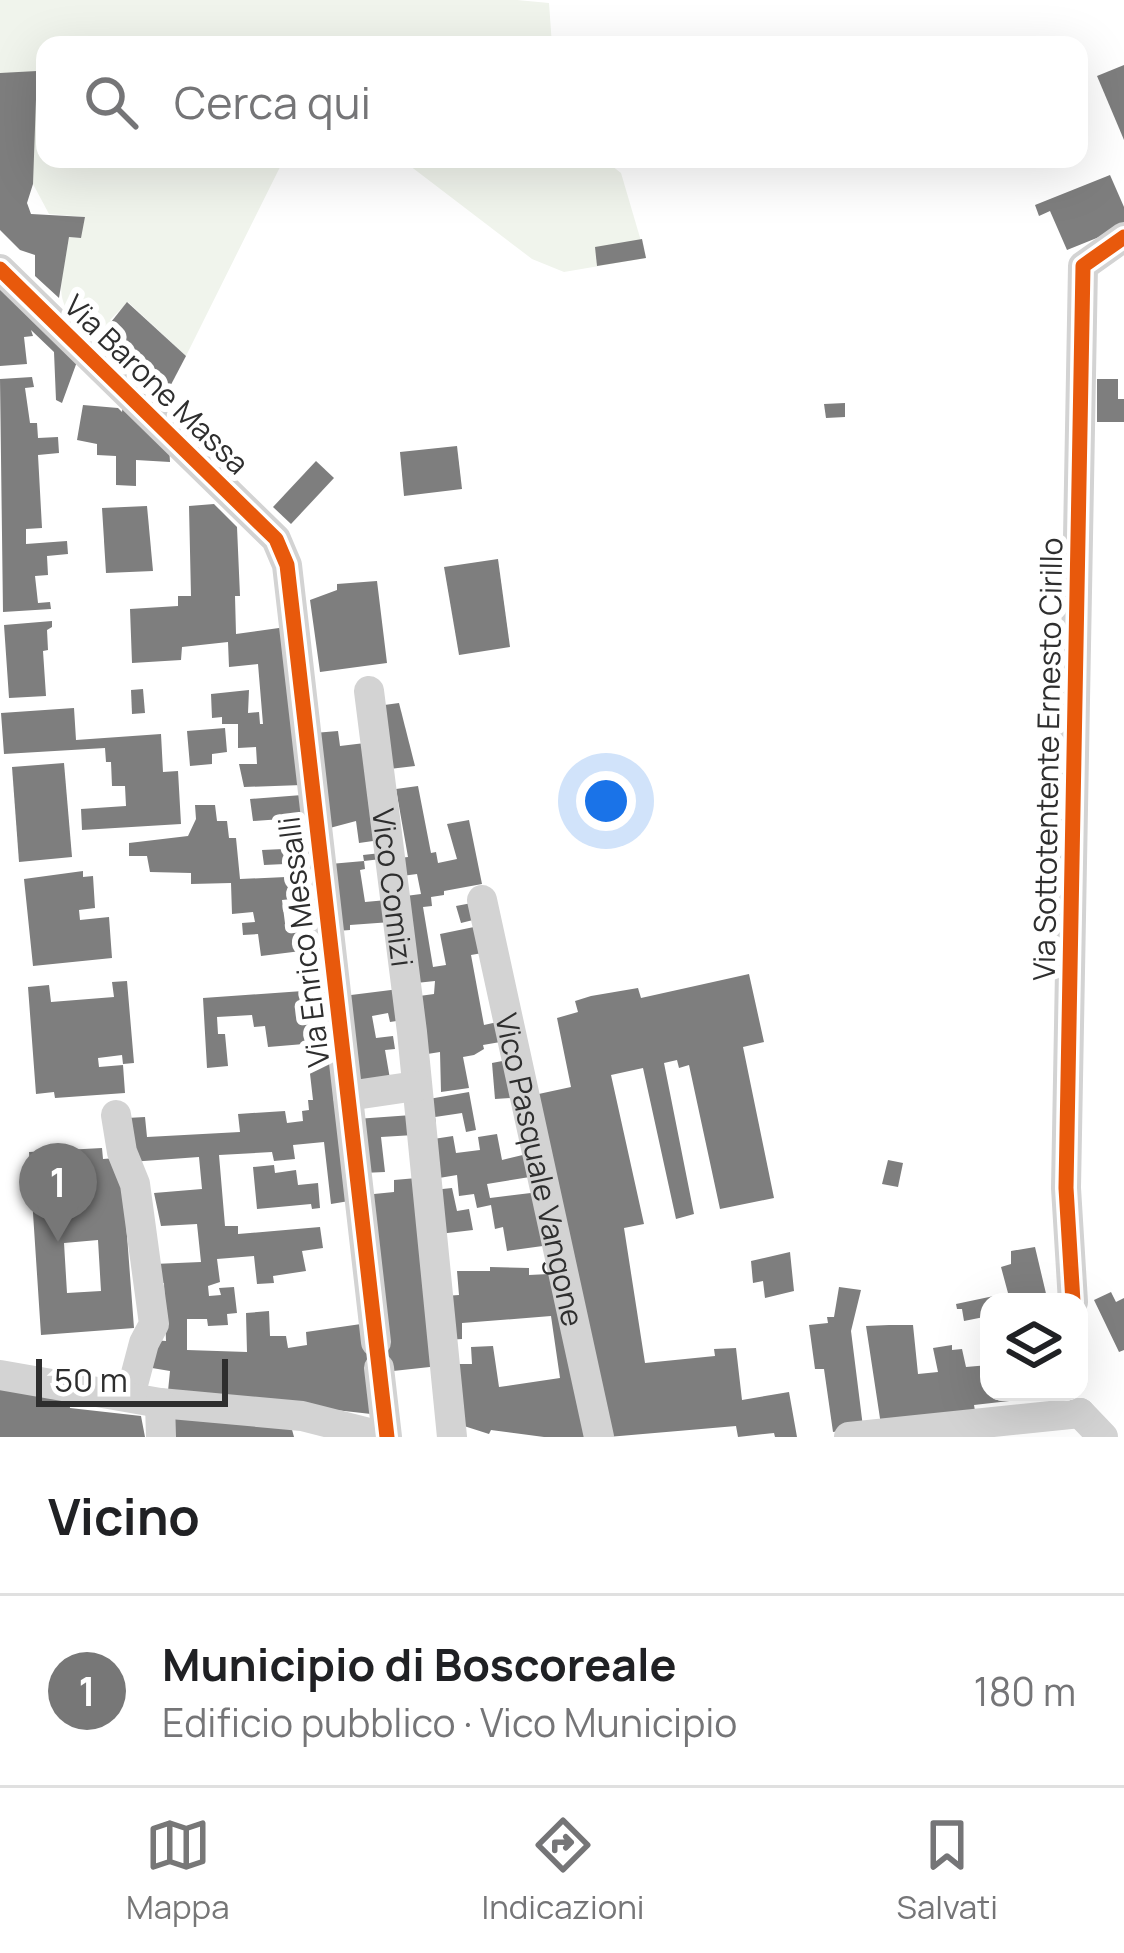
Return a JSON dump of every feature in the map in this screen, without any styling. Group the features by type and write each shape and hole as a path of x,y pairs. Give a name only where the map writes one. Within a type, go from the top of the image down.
{"street":[{"name":"Via Sottotentente Ernesto Cirillo","path":"1072,1293 1066,1188 1084,266 1124,237"},
{"name":"Via Barone Massa","path":"0,269 276,538"},
{"name":"Via Enrico Messalli","path":"276,538 287,565 386,1437"},
{"name":"Vico Comizi","path":"369,691 452,1437"},
{"name":"Vico Pasquale Vangone","path":"482,900 599,1437"},
{"path":"348,1096 416,1086"},
{"path":"116,1115 122,1152 135,1184 154,1324 130,1396"},
{"path":"0,1376 386,1437"},
{"path":"160,1403 161,1437"},
{"path":"849,1437 1080,1403 1103,1437"}],"shaded area":[{"path":"0,0 549,3 551,36 36,36 36,168 280,168 186,356 128,302 110,320 114,324 94,341 70,315 61,284 69,237 80,238 85,217 49,214 33,184 0,73"},
{"path":"413,168 615,168 621,173 646,258 564,272 532,259"}],"building":[{"path":"1124,65 1124,140 1097,76"},
{"path":"36,71 33,184 27,203 31,214 85,217 81,238 69,237 59,298 35,276 35,255 20,250 0,230 0,73"},
{"path":"1110,175 1124,207 1124,227 1067,250 1050,211 1039,216 1035,205"},
{"path":"642,239 646,258 597,266 595,247"},
{"path":"0,285 78,359 62,403 56,400 54,352 31,330 33,336 24,337 27,364 0,366"},
{"path":"127,302 186,356 164,398 100,336"},
{"path":"32,377 34,387 25,388 30,423 37,423 38,438 58,437 59,453 38,455 42,528 26,529 26,544 67,541 68,554 47,556 48,575 35,576 38,603 50,602 51,609 3,612 0,379"},
{"path":"1097,379 1118,379 1124,422 1097,422"},
{"path":"845,403 845,417 826,418 824,404"},
{"path":"123,404 169,446 170,462 136,460 136,486 116,485 116,456 97,455 97,444 77,440 83,405 122,412"},
{"path":"457,446 462,489 404,496 400,452"},
{"path":"316,461 334,478 291,524 273,507"},
{"path":"214,504 237,527 240,596 235,596 236,634 286,627 302,785 244,787 239,764 257,764 256,747 238,748 238,724 212,718 211,694 249,690 248,713 259,712 263,724 258,664 229,667 228,642 182,647 181,660 132,663 130,609 178,606 178,596 191,596 189,506"},
{"path":"147,506 153,571 106,573 102,508"},
{"path":"498,559 510,647 459,655 444,567"},
{"path":"377,581 387,663 320,672 310,600 337,590 337,584"},
{"path":"52,621 47,630 48,650 43,651 46,696 9,698 4,625"},
{"path":"143,689 145,713 132,714 131,690"},
{"path":"399,703 415,766 381,770 377,706"},
{"path":"74,708 76,740 161,734 163,772 178,771 181,824 82,830 81,809 126,806 125,786 112,786 105,748 4,754 1,713"},
{"path":"225,728 227,752 212,754 212,764 190,766 187,731"},
{"path":"338,731 340,746 365,743 380,840 359,843 356,821 326,829 314,733"},
{"path":"64,763 72,857 19,862 12,767"},
{"path":"418,786 431,853 436,852 438,863 457,859 447,824 469,820 482,884 444,891 444,895 431,897 432,906 423,907 433,967 446,965 440,934 474,927 473,920 461,923 456,906 477,902 488,952 471,955 484,1025 502,1021 506,1041 483,1045 474,1055 463,1057 469,1088 441,1092 440,1052 421,1055 412,997 434,994 435,981 416,983 398,897 421,894 417,874 394,877 392,859 408,857 396,789"},
{"path":"302,795 311,897 282,900 286,931 315,928 317,949 261,956 258,934 243,935 242,923 255,922 253,912 232,914 231,883 191,884 191,873 150,872 147,856 129,856 129,843 188,836 196,819 195,805 215,805 217,821 227,821 229,838 236,838 240,879 286,877 285,864 264,865 262,850 284,849 282,819 253,821 250,799"},
{"path":"381,853 381,859 364,861 363,855"},
{"path":"364,861 365,869 360,870 365,902 387,900 391,922 350,925 350,930 336,931 330,864"},
{"path":"83,871 83,877 93,876 95,908 79,910 80,920 109,917 112,958 33,966 24,879"},
{"path":"319,960 328,1042 268,1047 265,1026 254,1027 252,1015 217,1017 218,1034 225,1034 228,1066 207,1068 203,998 303,991 302,966"},
{"path":"749,974 764,1042 743,1047 774,1198 720,1209 689,1065 679,1068 677,1060 664,1063 694,1214 676,1219 643,1068 611,1075 644,1224 624,1228 645,1363 715,1356 714,1349 736,1348 742,1400 789,1392 797,1437 775,1437 774,1433 738,1437 736,1426 608,1437 534,1095 571,1087 557,1018 578,1012 575,1001 591,996 638,988 641,998"},
{"path":"127,981 134,1063 123,1064 122,1055 98,1058 99,1067 123,1065 125,1093 55,1098 54,1092 36,1094 28,987 49,985 51,1002 114,997 112,982"},
{"path":"399,989 403,1020 390,1022 388,1013 372,1016 376,1038 393,1036 395,1049 385,1050 390,1079 354,1085 343,996"},
{"path":"512,1059 511,1098 495,1099 492,1063"},
{"path":"332,1063 349,1201 331,1204 324,1142 293,1145 295,1159 274,1161 272,1152 219,1155 225,1226 238,1226 238,1234 320,1227 323,1248 302,1251 306,1271 273,1276 274,1283 257,1284 254,1256 217,1259 220,1282 208,1286 209,1296 221,1295 219,1288 234,1287 237,1313 227,1314 228,1325 208,1326 207,1319 187,1319 187,1350 247,1352 246,1313 269,1311 270,1336 286,1336 288,1348 307,1345 306,1332 361,1324 364,1195 394,1192 394,1180 417,1178 439,1366 384,1372 371,1414 168,1391 170,1371 152,1368 152,1340 166,1341 164,1283 155,1283 154,1264 201,1262 197,1224 161,1226 154,1193 202,1189 199,1157 130,1162 127,1118 145,1117 147,1137 240,1132 238,1114 285,1111 287,1123 303,1121 302,1111 309,1110 308,1100 313,1100 309,1065"},
{"path":"469,1092 476,1130 466,1132 462,1113 435,1117 436,1123 426,1124 423,1100"},
{"path":"412,1115 414,1135 381,1137 385,1172 362,1173 356,1119"},
{"path":"497,1134 502,1160 531,1153 536,1176 487,1184 490,1198 539,1192 550,1245 507,1251 503,1227 495,1229 491,1205 477,1208 474,1194 459,1196 457,1175 433,1179 427,1140 453,1136 456,1153 480,1150 478,1137"},
{"path":"102,1148 103,1159 116,1158 124,1196 134,1328 41,1335 29,1152","holes":["98,1240 101,1291 67,1293 64,1243"]},
{"path":"888,1160 903,1163 898,1187 882,1184"},
{"path":"274,1165 275,1173 296,1170 298,1185 318,1183 320,1208 312,1209 311,1204 257,1209 253,1167"},
{"path":"452,1188 457,1211 469,1209 473,1230 439,1234 433,1190"},
{"path":"1035,1247 1046,1293 1008,1293 1001,1267 1011,1264 1011,1251"},
{"path":"790,1252 794,1291 765,1298 763,1281 753,1283 751,1261"},
{"path":"490,1267 529,1268 529,1275 549,1274 591,1437 491,1430 489,1434 464,1426 457,1364 472,1364 471,1347 493,1346 499,1387 560,1378 551,1316 462,1323 462,1339 446,1340 444,1296 459,1295 457,1271 490,1271"},
{"path":"839,1287 861,1290 851,1331 863,1427 833,1432 824,1369 815,1369 809,1325 828,1323 827,1317 834,1317"},
{"path":"1111,1292 1116,1302 1124,1298 1124,1350 1119,1352 1094,1300"},
{"path":"980,1299 980,1318 964,1321 956,1304"},
{"path":"913,1325 918,1374 938,1372 933,1348 952,1345 952,1350 962,1349 966,1367 980,1366 980,1401 1009,1401 881,1425 866,1326"},
{"path":"0,1388 69,1400 70,1408 141,1416 145,1437 0,1437"},
{"path":"169,1415 291,1426 294,1437 171,1437"}],"cycle path":[{"path":"1072,1293 1066,1188 1083,266 1124,237"},
{"path":"0,269 276,539 287,565 387,1437"}],"place":[{"name":"Municipio di Boscoreale","path":"58,1242"}]}
